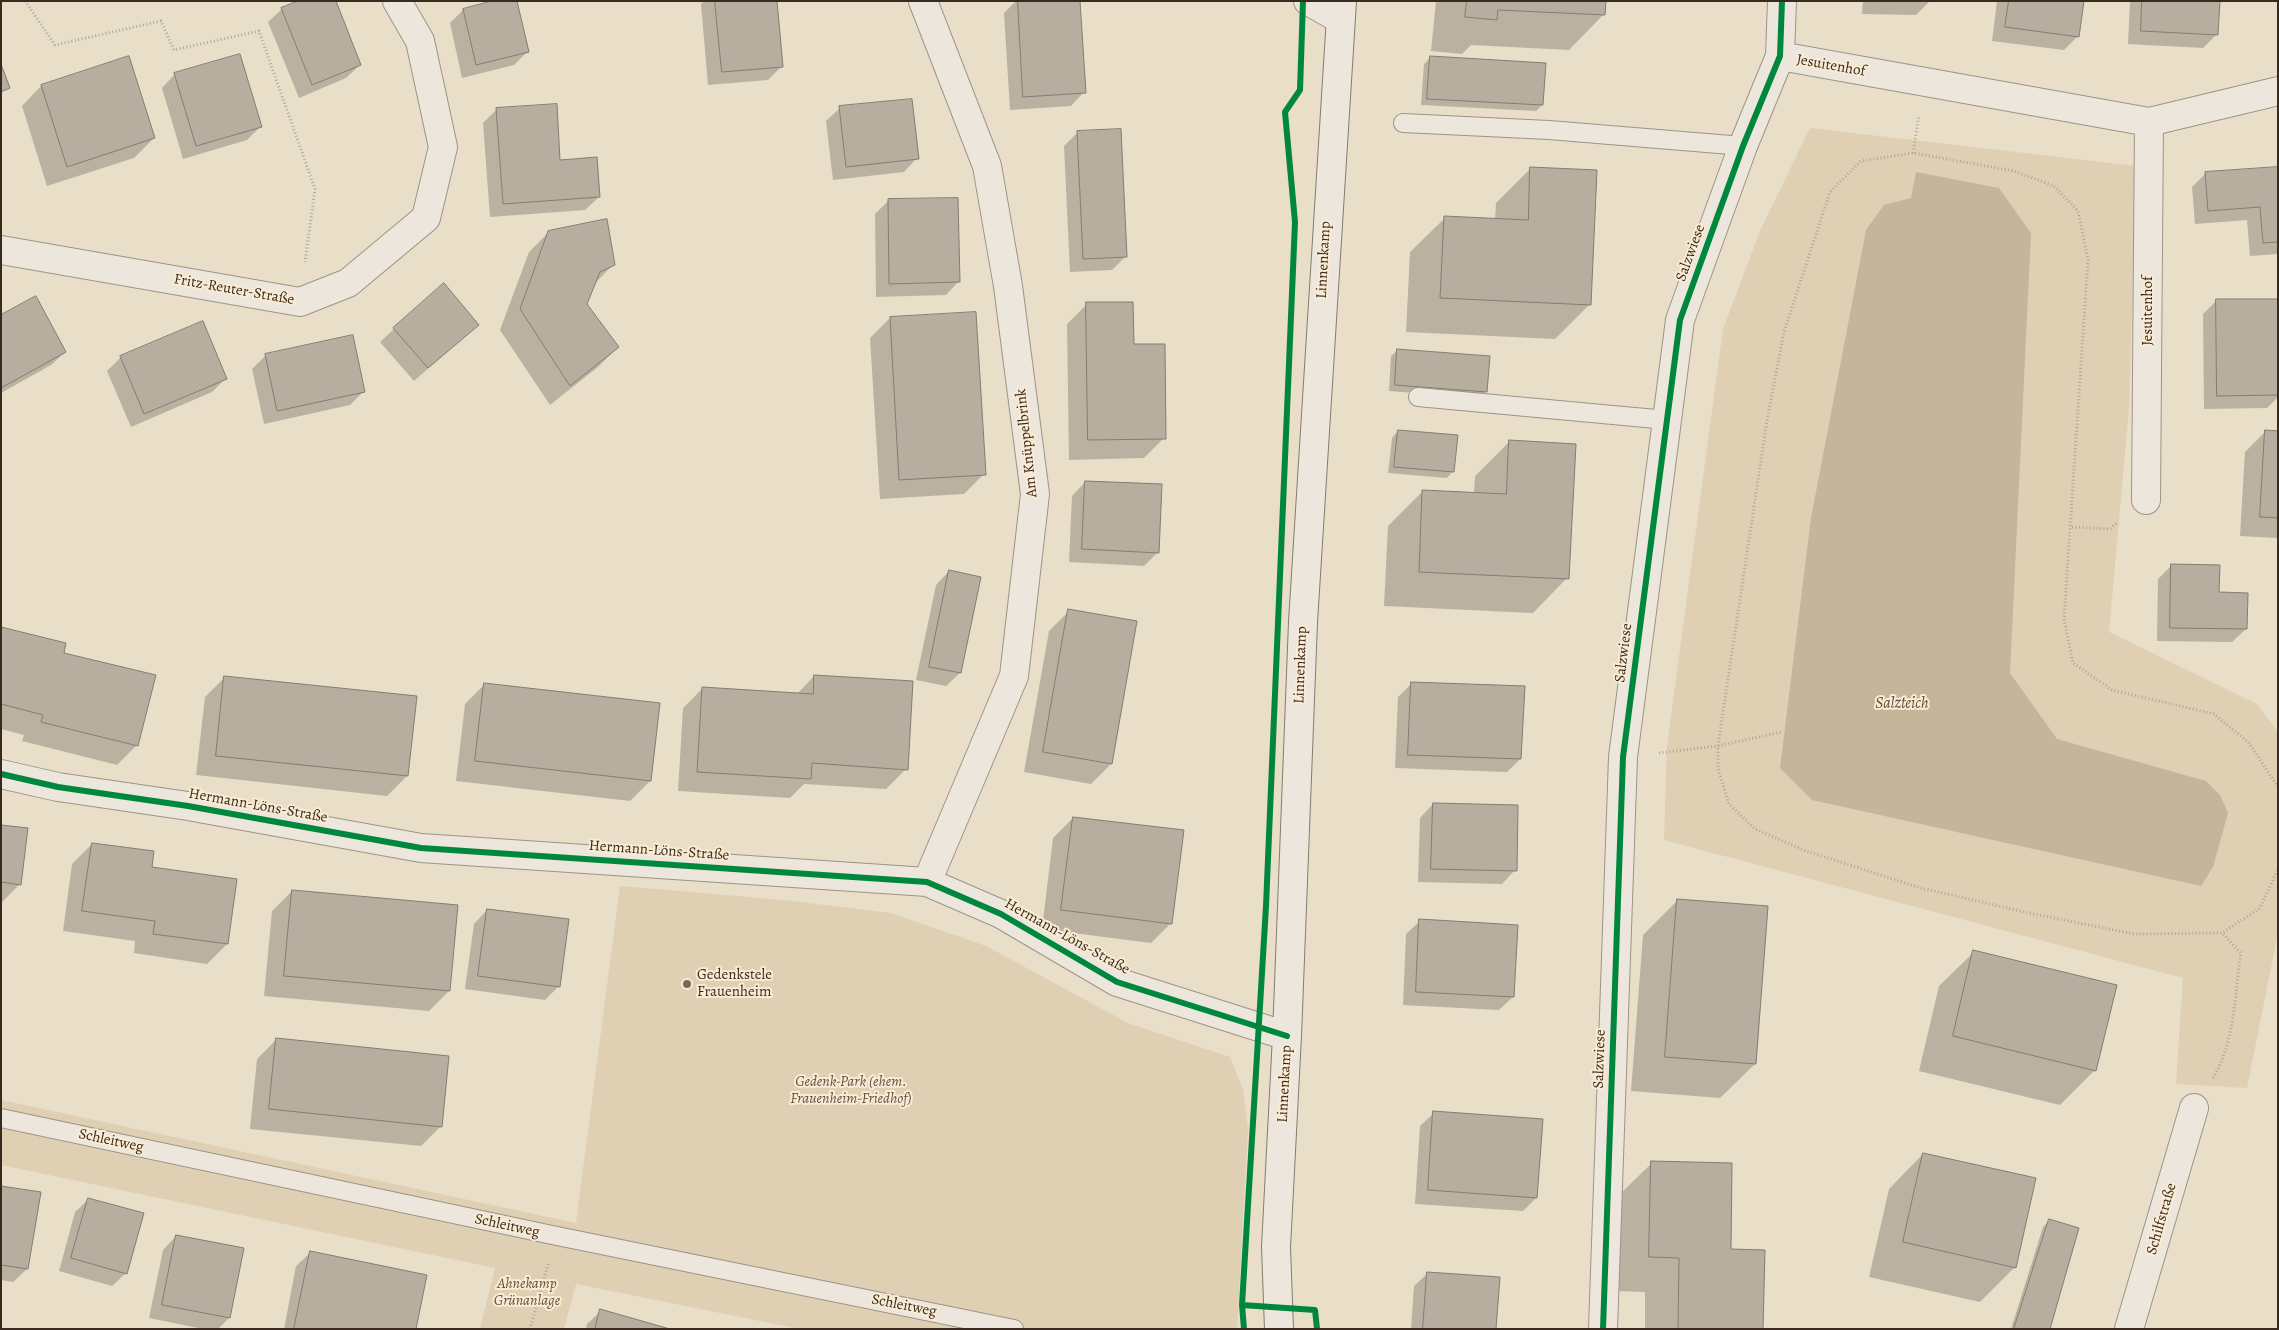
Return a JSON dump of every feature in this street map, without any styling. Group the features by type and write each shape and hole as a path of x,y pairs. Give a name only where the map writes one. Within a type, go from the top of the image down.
{"street":[{"name":"Fritz-Reuter-Straße","path":"1,250 300,302 348,282 426,218 442,147 420,41 397,1"},
{"name":"Am Knüppelbrink","path":"923,1 988,166 1008,286 1035,494 1014,676 927,882"},
{"path":"1308,1 1341,10"},
{"name":"Salzwiese","path":"1603,1329 1623,757 1666,420 1680,320 1743,146 1780,56 1782,1"},
{"name":"Linnenkamp","path":"1279,1329 1276,1248 1287,1036 1304,612 1341,10"},
{"name":"Jesuitenhof","path":"1780,56 2149,122 2278,90"},
{"name":"Jesuitenhof","path":"2146,500 2149,122"},
{"name":"Hermann-Löns-Straße","path":"1,774 58,787 188,806 421,848 927,882 1001,914 1117,982 1287,1036"},
{"name":"Schilfstraße","path":"2129,1329 2194,1108"}],"lane":[{"path":"1403,123 1549,130 1743,146"},
{"path":"1418,397 1666,420"},
{"name":"Schleitweg","path":"1,1118 557,1236 1014,1329"}],"path":[{"path":"25,1 55,45 161,21 174,50 259,31 315,189 300,302"},
{"path":"2278,787 2249,743 2214,714 2175,707 2112,690 2073,663 2064,619 2072,527 2088,260 2078,211 2054,186 2014,170 1913,153 1861,161 1830,192 1784,332 1768,420 1718,746 1718,769 1729,804 1755,829 1806,851 1921,888 2134,934 2222,933 2260,908 2278,869"},
{"path":"2072,527 2110,529"},
{"path":"1623,757 1718,746 1782,732"},
{"path":"2194,1108 2217,1070 2228,1044 2234,1020 2234,1000 2241,953 2222,933"},
{"path":"530,1329 557,1236"}],"green space":[{"path":"1810,128 2136,166 2129,408 2109,632 2257,704 2278,732 2278,933 2247,1088 2176,1084 2183,978 1664,840 1667,746 1723,329 1760,231"},
{"name":"Gedenk-Park (ehem. Frauenheim-Friedhof)","path":"620,886 783,900 891,913 986,946 1128,1023 1230,1057 1243,1090 1248,1128 1237,1329 800,1329 576,1284 564,1329 480,1329 495,1268 1,1165 1,1100 576,1223"}],"water":[{"name":"Salzteich","path":"1916,172 1999,188 2031,233 2010,673 2057,739 2206,781 2220,795 2228,813 2213,867 2201,886 1812,800 1780,768 1811,518 1866,230 1884,205 1911,198"}],"building":[{"path":"298,1 336,1 361,65 312,85 281,8"},
{"path":"492,1 517,1 529,52 476,65 463,9"},
{"path":"715,1 777,1 783,67 722,72"},
{"path":"1018,1 1080,1 1086,93 1023,97"},
{"path":"1467,1 1606,1 1605,15 1498,10 1497,20 1465,17"},
{"path":"2009,1 2084,1 2079,37 2005,27"},
{"path":"2142,1 2220,1 2218,35 2141,31"},
{"path":"240,54 262,127 196,146 174,73"},
{"path":"129,56 155,138 67,167 41,85"},
{"path":"1430,56 1546,63 1543,105 1427,99"},
{"path":"1,64 10,88 1,92"},
{"path":"912,99 919,159 846,167 839,106"},
{"path":"557,104 560,160 597,157 600,197 503,204 496,108"},
{"path":"1121,129 1127,257 1083,259 1077,131"},
{"path":"1530,167 1597,170 1591,305 1440,298 1444,216 1528,220"},
{"path":"2278,167 2278,242 2263,243 2260,207 2208,211 2205,172"},
{"path":"958,198 960,282 889,284 888,199"},
{"path":"607,219 615,265 600,272 587,304 619,347 570,386 520,309 548,231"},
{"path":"444,283 479,325 428,368 393,328"},
{"path":"36,296 66,352 1,388 1,315"},
{"path":"2216,299 2278,299 2278,395 2217,396"},
{"path":"1086,302 1133,302 1134,344 1165,344 1166,439 1088,440"},
{"path":"976,312 986,475 899,480 890,317"},
{"path":"203,321 227,379 144,414 120,356"},
{"path":"353,335 365,392 277,411 265,354"},
{"path":"1397,349 1490,356 1487,392 1395,385"},
{"path":"1398,430 1458,435 1454,472 1394,467"},
{"path":"2265,430 2278,431 2278,518 2260,517"},
{"path":"1509,440 1576,444 1569,579 1419,572 1422,490 1506,494"},
{"path":"1085,481 1162,484 1159,553 1082,549"},
{"path":"2171,564 2220,565 2219,592 2248,593 2247,629 2170,628"},
{"path":"949,570 981,577 961,673 929,667"},
{"path":"1068,609 1137,621 1112,764 1043,752"},
{"path":"1,627 66,643 64,653 156,675 138,746 41,722 43,715 1,704"},
{"path":"814,675 913,681 908,770 812,763 811,779 697,772 702,687 813,694"},
{"path":"224,676 417,696 408,776 216,756"},
{"path":"1411,682 1525,686 1521,759 1408,755"},
{"path":"484,683 660,703 651,781 475,761"},
{"path":"1433,803 1518,805 1517,871 1431,869"},
{"path":"1073,817 1184,830 1172,924 1061,910"},
{"path":"1,825 28,828 21,885 1,882"},
{"path":"92,843 154,851 152,867 237,879 228,944 153,934 155,921 82,911"},
{"path":"292,890 458,905 450,991 284,976"},
{"path":"1677,899 1768,906 1756,1064 1665,1057"},
{"path":"487,909 569,919 560,987 478,976"},
{"path":"1419,919 1518,925 1514,997 1416,992"},
{"path":"1973,950 2117,985 2096,1071 1953,1036"},
{"path":"276,1038 449,1056 442,1127 269,1109"},
{"path":"1433,1111 1543,1119 1537,1198 1428,1190"},
{"path":"1923,1153 2036,1178 2016,1268 1903,1242"},
{"path":"1651,1161 1732,1163 1731,1249 1765,1250 1763,1329 1678,1329 1679,1258 1649,1257"},
{"path":"1,1186 41,1192 28,1269 1,1265"},
{"path":"88,1198 144,1213 127,1274 71,1258"},
{"path":"2049,1219 2079,1228 2050,1329 2014,1329"},
{"path":"176,1235 244,1248 230,1318 162,1305"},
{"path":"310,1251 427,1275 416,1329 294,1329"},
{"path":"1427,1272 1500,1277 1496,1329 1423,1329"},
{"path":"600,1309 670,1329 595,1329"}],"cycle path":[{"path":"1244,1329 1242,1305 1266,906 1295,222 1285,112 1300,90 1303,1"},
{"path":"1603,1329 1623,757 1680,320 1743,146 1780,56 1782,1"},
{"path":"1,774 58,787 188,806 421,848 927,882 1001,914 1117,982 1287,1036"},
{"path":"1242,1305 1315,1310 1317,1329"}],"place":[{"name":"Gedenkstele Frauenheim","path":"687,984"}],"park label":[{"name":"Ahnekamp Grünanlage","path":"527,1292"}]}
